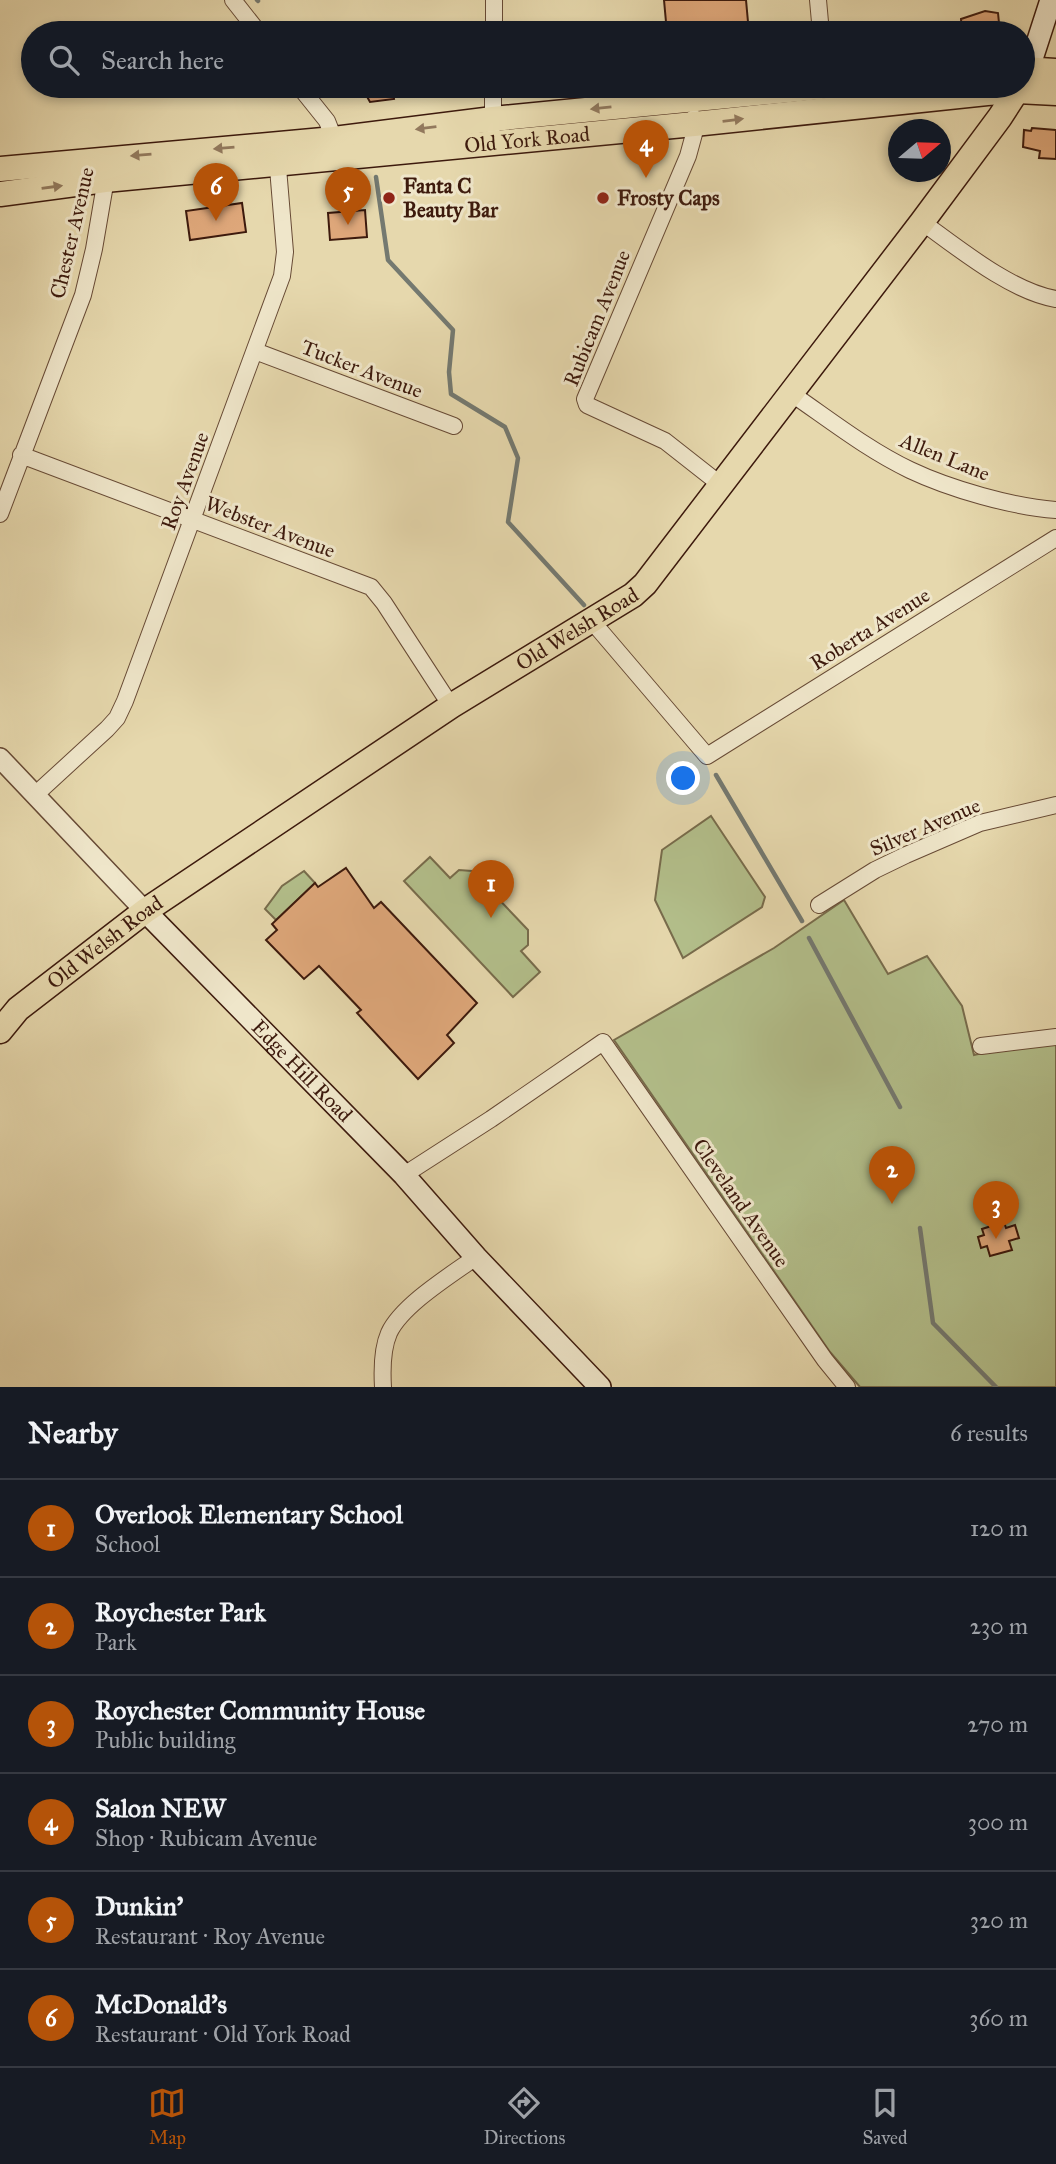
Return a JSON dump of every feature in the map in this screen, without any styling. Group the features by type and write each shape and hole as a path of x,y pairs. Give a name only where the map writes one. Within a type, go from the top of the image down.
{"main road":[{"name":"Old Welsh Road","path":"1035,44 1051,0"},
{"name":"Old York Road","path":"1035,76 1056,71"},
{"name":"Old York Road","path":"1035,84 1056,93"},
{"name":"Old York Road","path":"0,169 108,169 276,155 494,130 704,98"},
{"name":"Old York Road","path":"276,155 334,139 494,130 694,124 897,98"},
{"name":"Old Welsh Road","path":"0,1031 18,1009 145,911 451,706 633,595 645,584 922,222 1009,98"},
{"name":"Old York Road","path":"0,194 108,169"},
{"name":"Edge Hill Road","path":"145,911 404,1175 476,1257 600,1387"}],"street":[{"path":"233,0 250,21"},
{"path":"494,0 494,21"},
{"path":"818,0 820,21"},
{"path":"309,98 327,121 334,139"},
{"path":"493,98 494,130"},
{"name":"Rubicam Avenue","path":"694,99 695,134 688,156 585,399 587,405 665,441 721,485"},
{"name":"Roy Avenue","path":"35,795 117,718 193,521 284,266 276,155"},
{"name":"Chester Avenue","path":"0,514 83,295 108,169"},
{"path":"922,222 981,264 1040,296 1056,299"},
{"name":"Tucker Avenue","path":"255,351 454,426"},
{"name":"Allen Lane","path":"792,394 860,441 911,471 981,496 1056,510"},
{"name":"Webster Avenue","path":"22,455 371,587 451,706"},
{"name":"Roberta Avenue","path":"591,620 707,755 1056,538"},
{"name":"Edge Hill Road","path":"0,758 145,911"},
{"name":"Silver Avenue","path":"819,905 875,870 945,838 980,824 1056,805"},
{"path":"981,1046 1056,1037"},
{"name":"Cleveland Avenue","path":"404,1175 603,1042 825,1360 847,1387"},
{"path":"383,1387 381,1367 389,1332 411,1305 476,1257"}],"green space":[{"path":"711,816 765,897 762,907 683,958 655,900 662,850"},
{"path":"430,857 450,878 459,870 472,871 528,930 528,945 521,951 540,972 513,997 404,881"},
{"path":"304,871 315,883 276,920 265,909 282,886"},
{"path":"844,900 888,974 927,956 962,1006 974,1055 995,1050 1056,1044 1056,1387 860,1387 830,1352 614,1040 774,948"}],"building":[{"path":"664,0 746,0 748,21 666,21"},
{"path":"985,11 998,13 999,21 961,21"},
{"path":"368,98 394,99 370,102"},
{"path":"1032,128 1056,130 1056,159 1039,158 1040,151 1023,147 1024,130 1031,131"},
{"path":"242,203 246,232 190,240 186,211"},
{"path":"365,210 367,237 330,240 328,213"},
{"path":"346,868 374,908 381,902 477,1003 447,1035 454,1043 418,1079 357,1013 361,1010 319,966 304,979 266,940 277,930 272,924 315,883 318,887"},
{"path":"1004,1222 1006,1228 1015,1225 1019,1238 1009,1241 1012,1250 990,1256 987,1246 981,1248 978,1237 984,1235 982,1229"}],"waterway":[{"path":"376,177 388,260 453,330 449,372 451,394 505,427 518,458 508,522 584,605"},
{"path":"716,775 802,921"},
{"path":"809,938 900,1107"},
{"path":"920,1228 933,1323 996,1387"}],"place":[{"name":"Salon NEW","path":"646,178"},
{"name":"Fanta C Beauty Bar","path":"389,198"},
{"name":"Frosty Caps","path":"603,198"},
{"name":"McDonald's","path":"216,221"},
{"name":"Dunkin'","path":"348,225"},
{"name":"Overlook Elementary School","path":"491,918"},
{"name":"Roychester Park","path":"892,1204"},
{"name":"Roychester Community House","path":"996,1239"}]}
